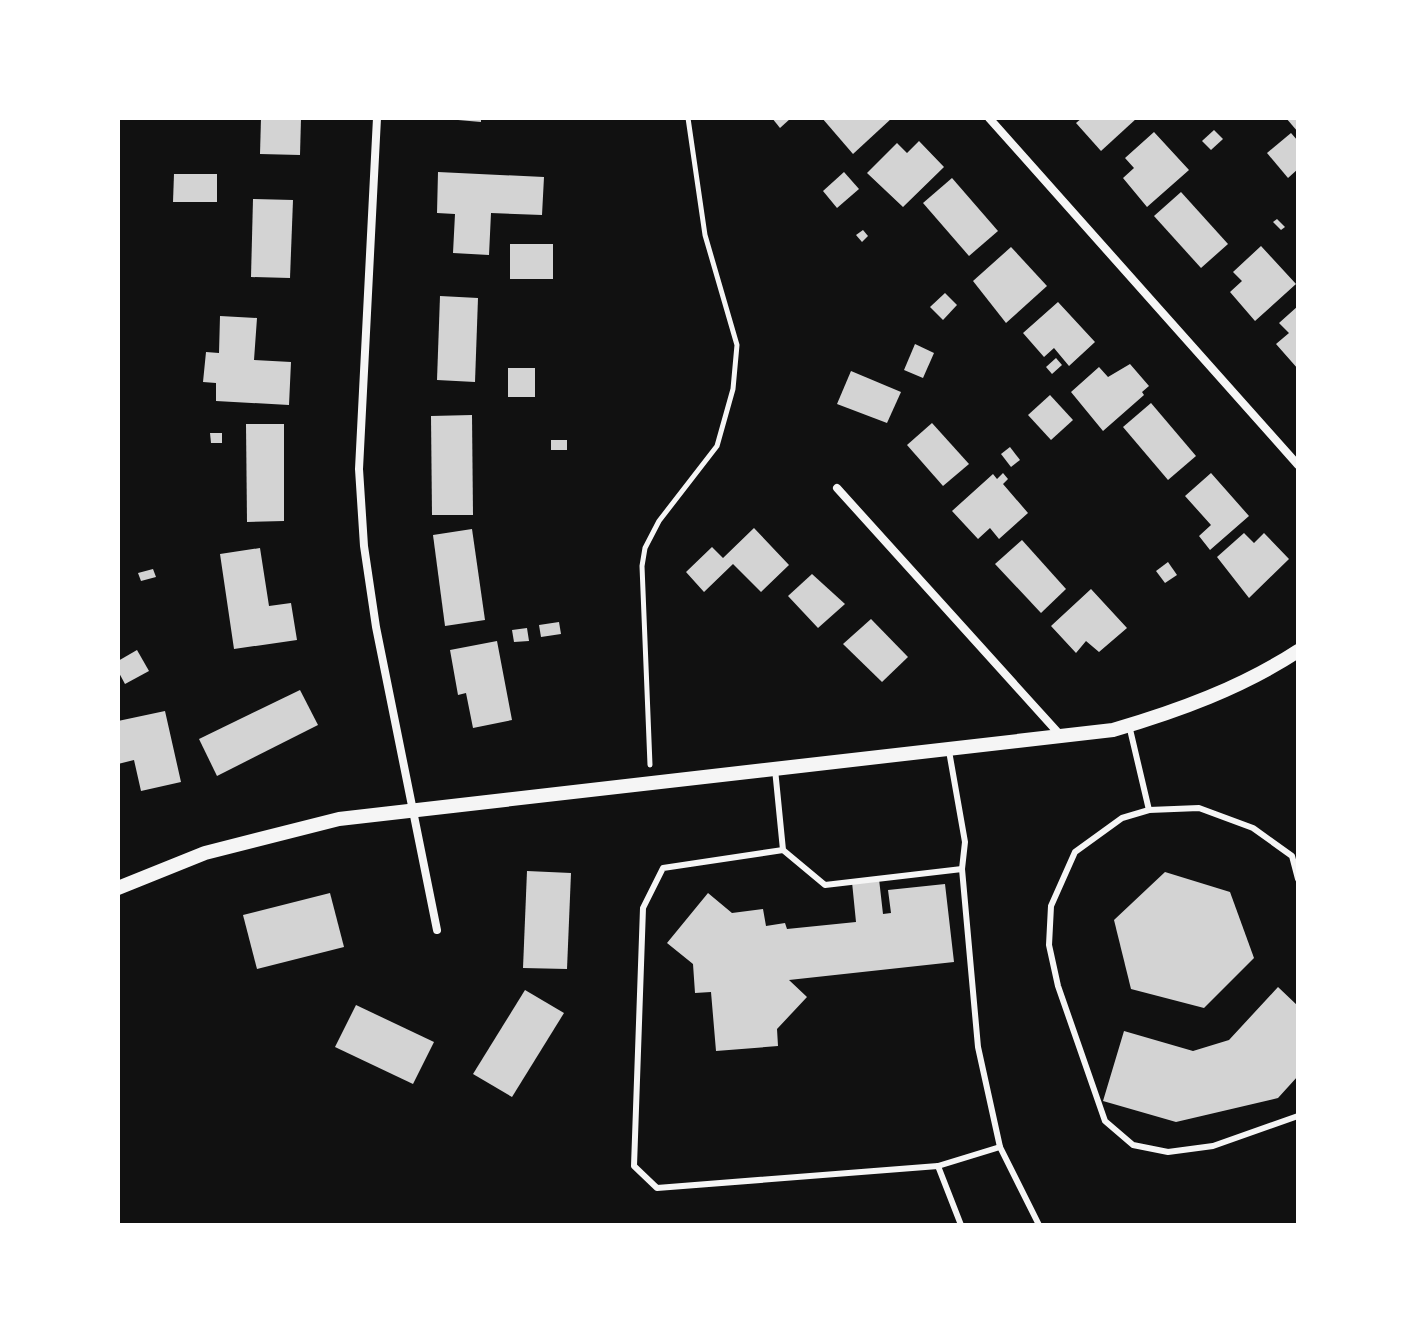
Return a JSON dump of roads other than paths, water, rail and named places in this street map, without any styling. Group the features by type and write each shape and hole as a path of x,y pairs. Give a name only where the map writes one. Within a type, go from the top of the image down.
{"street":[{"path":"377,118 359,469 364,546 376,627 437,930"},
{"path":"989,118 1298,465"},
{"path":"837,488 1062,738"},
{"path":"118,888 205,853 258,837 339,819 1062,738 1129,725 1212,697 1298,651"}],"lane":[{"path":"1129,725 1149,810"},
{"path":"949,750 965,842 962,869 978,1047 1000,1147 1039,1225"},
{"path":"775,769 783,850 825,885 962,869"},
{"path":"1298,879 1292,856 1253,828 1199,808 1149,810 1122,818 1075,852 1051,906 1049,945 1058,986 1105,1121 1133,1145 1168,1152 1213,1146 1298,1116"},
{"path":"783,850 663,868 643,908 634,1166 657,1188 938,1166 1000,1147"},
{"path":"938,1166 961,1225"}]}
